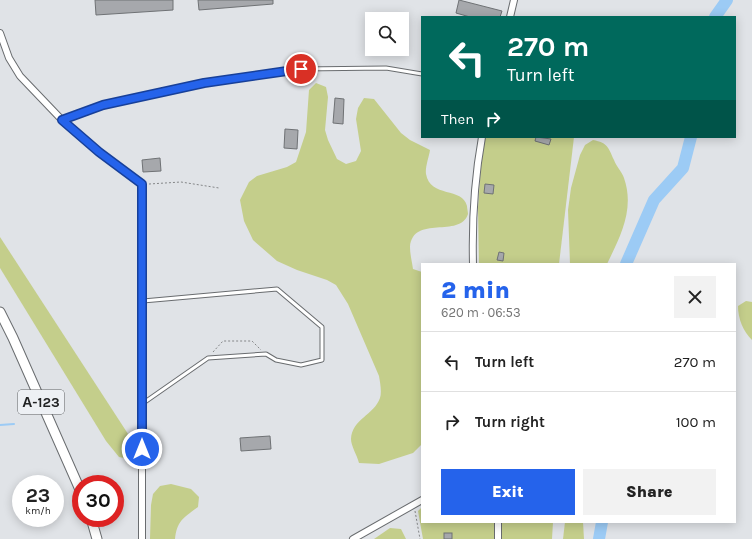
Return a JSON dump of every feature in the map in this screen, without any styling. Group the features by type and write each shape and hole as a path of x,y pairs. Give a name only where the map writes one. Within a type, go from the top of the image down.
{"main road":[{"name":"А-123","path":"0,312 73,475"},
{"path":"94,527 97,539"}],"street":[{"path":"510,16 514,0"},
{"path":"0,33 8,58 20,76 62,120 99,152 142,184 142,539"},
{"path":"473,263 472,246 478,160 482,138"},
{"path":"353,539 421,500"},
{"path":"498,523 498,539"}],"lane":[{"path":"62,120 103,105 204,83 301,69 386,68 421,74"},
{"path":"142,404 208,358 266,354 276,360 301,365 322,360 322,326 277,289 143,301"}],"path":[{"path":"142,184 181,182 219,188"},
{"path":"208,358 223,341 252,341 266,354"},
{"path":"414,504 420,539"}],"green space":[{"path":"316,83 326,87 328,97 325,130 337,159 346,164 356,161 361,151 356,119 358,108 364,98 374,99 401,133 410,140 430,150 426,171 429,181 440,190 459,196 464,200 467,206 468,214 463,221 456,225 419,231 413,237 410,247 413,269 421,272 421,445 413,453 379,464 359,463 351,442 352,432 359,422 377,404 381,396 381,390 379,376 348,304 336,285 327,280 297,270 277,261 253,240 244,221 240,200 249,182 257,176 287,167 296,162 306,132 309,90"},
{"path":"483,138 574,138 559,263 479,263 478,208"},
{"path":"593,140 607,146 623,176 627,189 627,212 617,244 608,263 570,263 568,210 571,188 580,155 585,145"},
{"path":"0,237 130,437 134,450 129,459 119,457 106,441 0,268"},
{"path":"746,301 752,302 752,340 744,329 739,316 738,306"},
{"path":"171,484 191,489 199,497 198,507 188,514 179,524 175,539 150,539 151,505 153,494 160,486"},
{"path":"421,508 421,523 553,523 552,539 423,539 418,511"},
{"path":"565,523 583,523 584,539 563,539"},
{"path":"390,528 401,529 406,539 374,539"}],"building":[{"path":"95,0 173,0 173,10 96,15"},
{"path":"198,0 273,0 273,4 199,10"},
{"path":"459,0 502,11 500,16 466,16 456,13"},
{"path":"335,98 344,99 343,124 333,123"},
{"path":"285,129 298,130 297,149 284,148"},
{"path":"536,138 551,139 549,145 535,141"},
{"path":"160,158 161,171 143,172 142,160"},
{"path":"485,184 494,185 493,194 484,193"},
{"path":"499,252 504,253 503,261 497,260"},
{"path":"270,436 271,449 241,451 240,438"},
{"path":"444,533 452,533 452,539 444,539"}],"waterway":[{"path":"716,16 727,0"},
{"path":"626,263 654,200 683,168 691,138"},
{"path":"0,425 14,424"},
{"path":"599,539 602,523"}],"route":[{"path":"142,449 142,184 99,152 62,120 103,105 204,83 301,69"}]}
